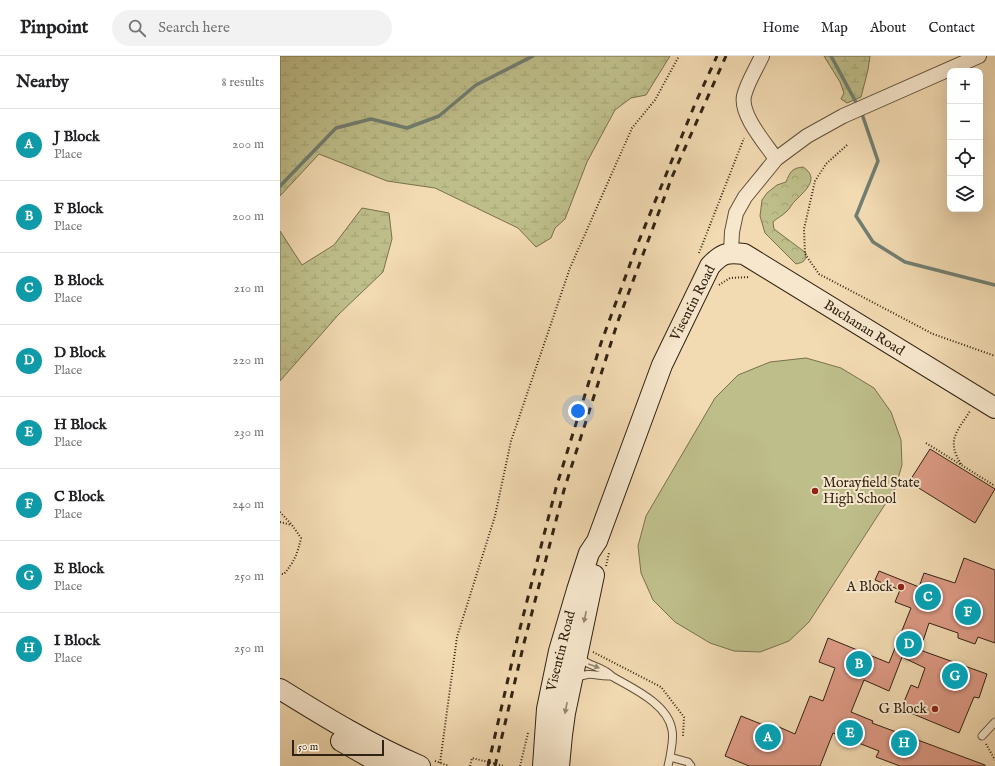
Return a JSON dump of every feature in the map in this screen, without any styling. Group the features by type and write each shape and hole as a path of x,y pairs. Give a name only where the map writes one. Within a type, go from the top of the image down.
{"main road":[{"name":"Buchanan Road","path":"731,252 744,254 995,408"},
{"name":"Visentin Road","path":"559,766 562,735 572,681 582,652 597,557 604,544 662,365 710,266 719,256 731,252"},
{"name":"Visentin Road","path":"543,766 547,710 560,652 589,553 604,544"},
{"path":"280,689 320,714 377,746 420,766"},
{"path":"280,703 351,747 385,766"}],"street":[{"path":"762,56 747,88 743,106 749,120 776,159"},
{"path":"731,252 732,232 736,213 745,197 776,159 807,136 843,116 979,56"}],"lane":[{"path":"582,652 584,663 605,670 611,676 630,685 646,696 666,716 671,724 673,732 668,766"},
{"path":"572,681 587,674 603,677 611,676"},
{"path":"982,736 995,722"},
{"path":"670,758 688,762 692,766"}],"path":[{"path":"440,763 457,637 495,516 511,441 570,268 632,128 655,100 680,56"},
{"path":"847,144 826,164 815,181 804,230 805,254 819,274 933,334 995,356"},
{"path":"714,288 730,278 748,277 755,280"},
{"path":"962,465 953,448 953,440 970,411"},
{"path":"926,443 995,486"},
{"path":"280,512 301,538 298,552 284,574 280,574"},
{"path":"280,522 292,525"},
{"path":"604,544 606,570"},
{"path":"582,652 661,687 684,717 683,745 680,760"},
{"path":"982,736 995,760"},
{"path":"470,766 472,758 504,766"}],"green space":[{"path":"280,56 670,56 646,95 631,98 615,110 587,162 565,219 555,228 551,238 536,247 518,228 435,188 387,181 319,154 280,196"},
{"path":"824,56 870,56 861,97 847,103 841,99 844,93 840,82"},
{"path":"803,167 810,175 810,184 787,211 773,222 774,229 806,253 806,258 804,261 796,264 765,233 760,216 762,200 767,193 777,185 786,182 790,173 794,170"},
{"path":"362,208 389,213 392,239 383,272 339,314 280,381 280,231 302,265 334,245"},
{"path":"806,358 841,368 874,388 891,412 901,440 902,465 895,489 809,622 789,641 760,652 734,651 710,643 675,622 653,600 641,573 638,546 646,516 715,398 738,375 770,362"}],"building":[{"path":"930,449 995,489 975,523 909,482"},
{"path":"964,558 995,570 995,643 978,637 975,644 958,638 958,633 929,623 920,650 987,674 979,698 974,697 959,733 901,709 911,685 918,688 925,668 902,657 889,691 864,680 851,712 873,721 872,723 985,766 900,766 876,757 879,751 833,733 820,766 749,766 725,756 741,716 771,728 772,724 795,734 810,696 823,701 835,668 819,662 828,638 889,663 911,608 895,602 900,590 875,580 879,571 919,587 924,573 955,583"}],"waterway":[{"path":"280,186 336,128 371,119 407,128 439,116 476,85 533,56"},
{"path":"831,56 858,106"},
{"path":"861,111 878,161 856,216 873,242 905,262 995,285"}],"railway":[{"path":"488,766 517,640 556,488 601,343 636,248 695,104 717,56"},
{"path":"495,766 524,643 564,490 618,321 672,177 726,56"}],"place":[{"name":"Morayfield State High School","path":"815,491"},
{"name":"A Block","path":"901,587"},
{"name":"B Block","path":"928,597"},
{"name":"C Block","path":"968,612"},
{"name":"D Block","path":"909,644"},
{"name":"F Block","path":"859,664"},
{"name":"E Block","path":"955,676"},
{"name":"G Block","path":"935,709"},
{"name":"H Block","path":"850,733"},
{"name":"J Block","path":"768,737"},
{"name":"I Block","path":"904,743"}]}
